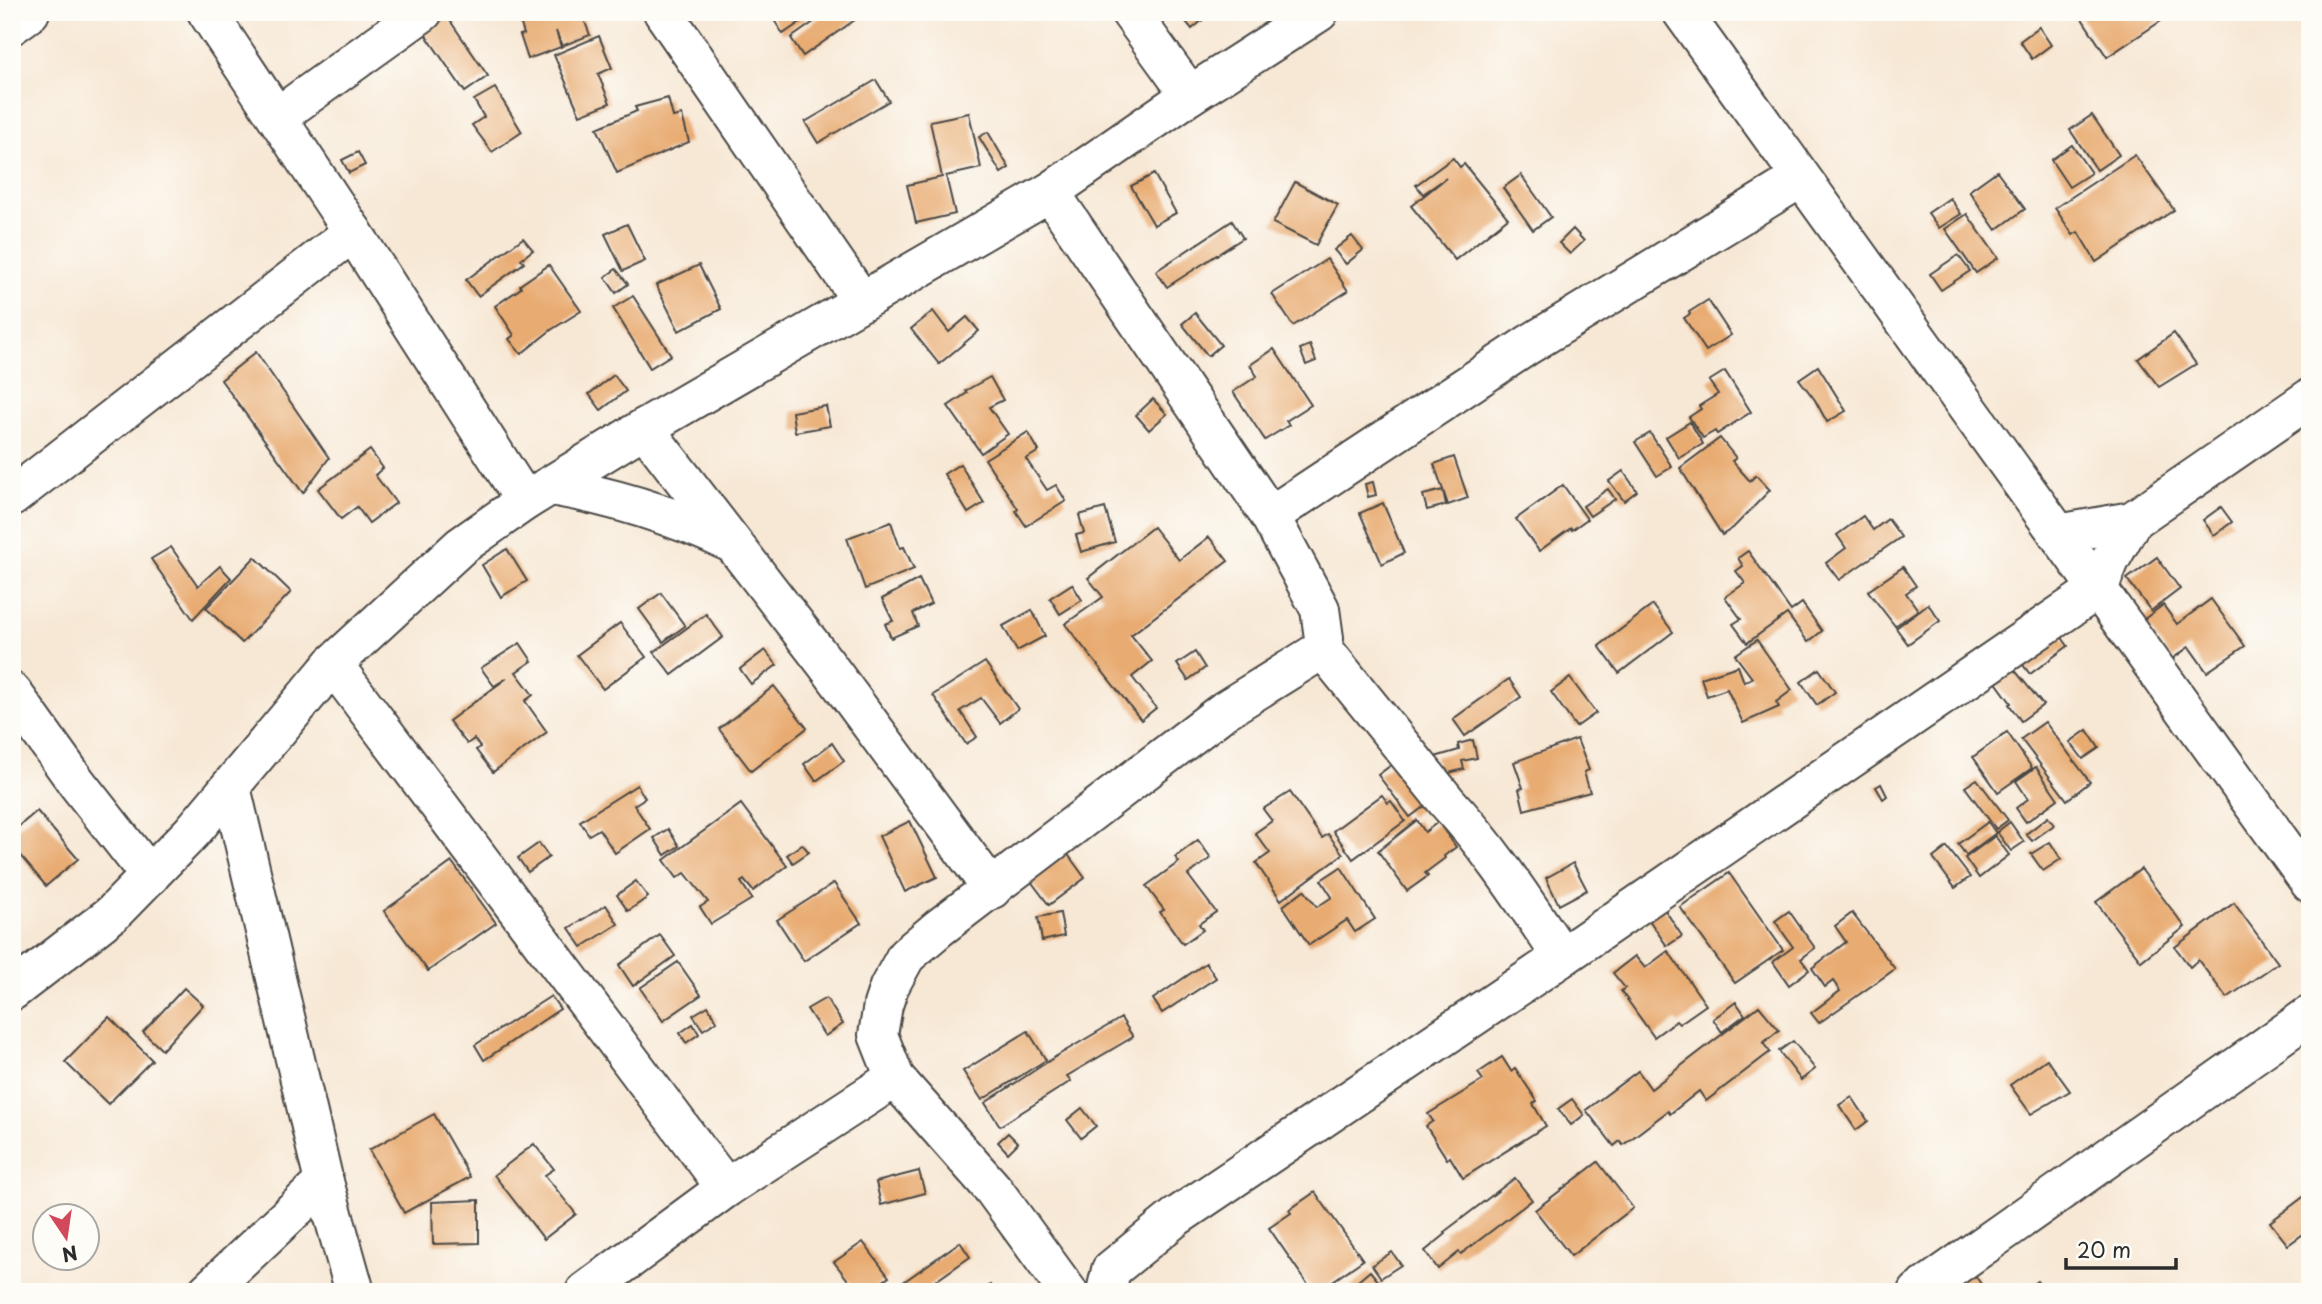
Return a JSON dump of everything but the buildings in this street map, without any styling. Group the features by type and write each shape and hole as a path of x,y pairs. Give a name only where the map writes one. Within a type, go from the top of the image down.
{"street":[{"path":"12,25 30,12"},
{"path":"207,12 353,232 539,494"},
{"path":"277,117 423,12"},
{"path":"663,12 861,300"},
{"path":"1130,12 1190,95"},
{"path":"12,991 112,914 231,787 333,664 461,546 644,428 1050,192 1190,95 1319,12"},
{"path":"1682,12 2310,883"},
{"path":"1270,516 1528,345 1801,178"},
{"path":"1050,192 1270,516 1320,609 1323,649 1466,822 1562,957"},
{"path":"12,497 353,232"},
{"path":"2058,534 2132,521 2310,398"},
{"path":"644,428 826,664 992,889"},
{"path":"539,494 598,495 685,521 735,545"},
{"path":"1106,1292 1111,1270 1176,1217 1562,957 2098,589 2110,560 2132,521"},
{"path":"1068,1292 993,1189 895,1078 878,1035 889,987 906,957 939,928 1225,710 1323,649"},
{"path":"333,664 726,1188"},
{"path":"12,692 77,783 150,876"},
{"path":"231,787 324,1182 355,1292"},
{"path":"1918,1292 2310,1015"},
{"path":"585,1292 726,1188 895,1078"},
{"path":"206,1292 324,1182"}]}
